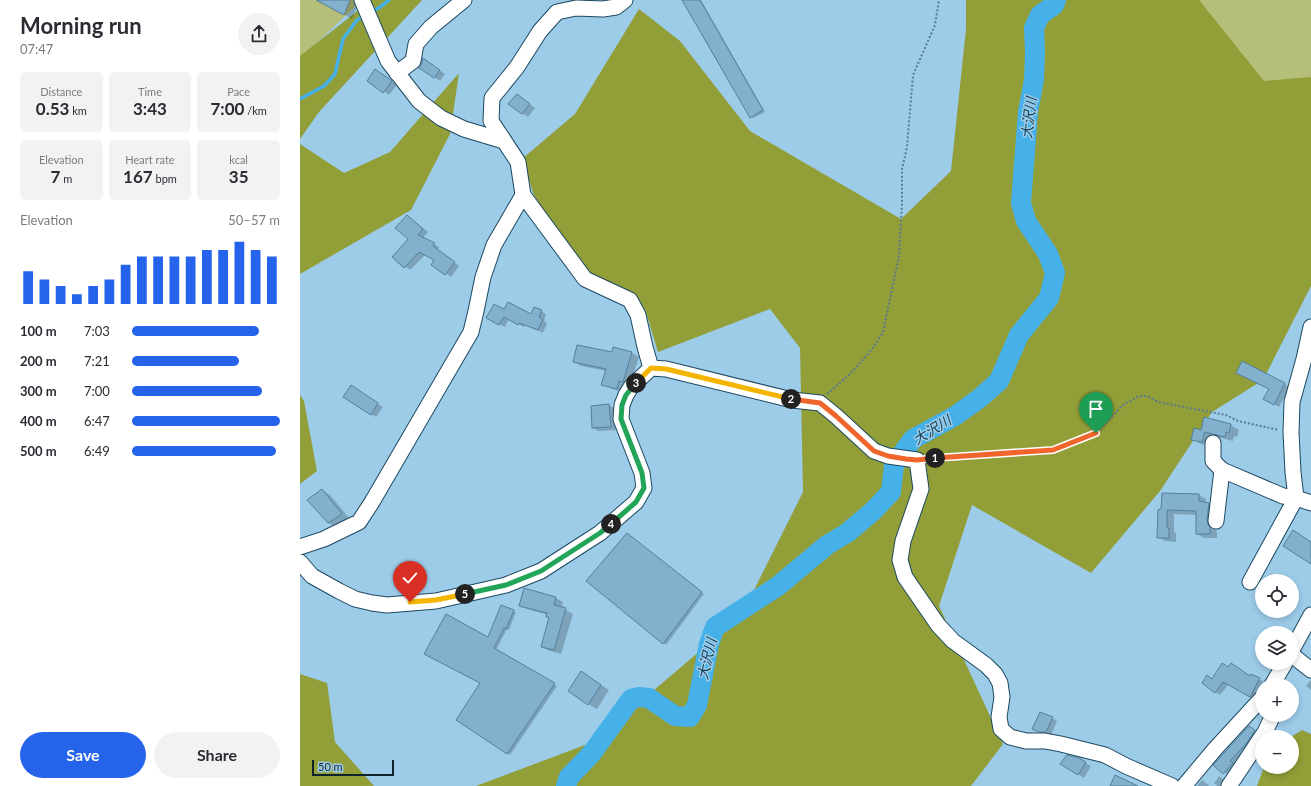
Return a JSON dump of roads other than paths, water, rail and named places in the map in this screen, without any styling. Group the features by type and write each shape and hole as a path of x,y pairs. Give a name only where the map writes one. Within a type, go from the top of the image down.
{"street":[{"path":"362,0 388,61 419,101 441,118 464,129 504,142"},
{"path":"397,73 413,61 416,44 431,27 464,0"},
{"path":"625,0 616,7 603,9 576,8 557,12 540,31 517,67 492,98 491,120 518,162 523,195 585,279 630,300 638,315 651,368"},
{"path":"300,546 324,538 359,522 372,502 471,332 483,277 494,245 523,195"},
{"path":"1250,582 1296,498 1291,432 1292,402 1311,327"},
{"path":"300,562 312,576 338,591 372,603 387,604 436,600 506,585 541,571 600,533 636,502 644,488 642,473 621,419 622,405 626,395 631,387 651,368 666,369 792,400 820,403 874,451 888,456 917,460 921,489 903,541 900,560 905,577 938,625 953,641 986,665 995,674 1000,683 1002,697 999,717 1001,729 1010,737 1026,741 1045,741 1105,755 1172,786"},
{"path":"1213,443 1213,461 1222,470 1284,496 1311,503"},
{"path":"1216,521 1222,470"},
{"path":"1299,637 1311,615"},
{"path":"1299,661 1311,670"},
{"path":"1184,786 1215,749 1255,706"},
{"path":"1229,786 1265,732 1270,722"}],"waterway":[{"path":"372,12 389,0"},
{"name":"大沢川","path":"566,786 569,777 592,753 631,699 639,697 649,698 675,716 690,717 697,705 709,644 715,627 778,586 827,545 847,533 873,511 891,492 894,465 913,439 955,416 980,398 999,381 1019,335 1049,298 1055,273 1048,254 1026,221 1021,203 1028,112 1034,80 1034,28 1040,15 1054,5 1056,0"},
{"path":"300,99 324,86 335,74 343,39 357,20 364,16"}]}
